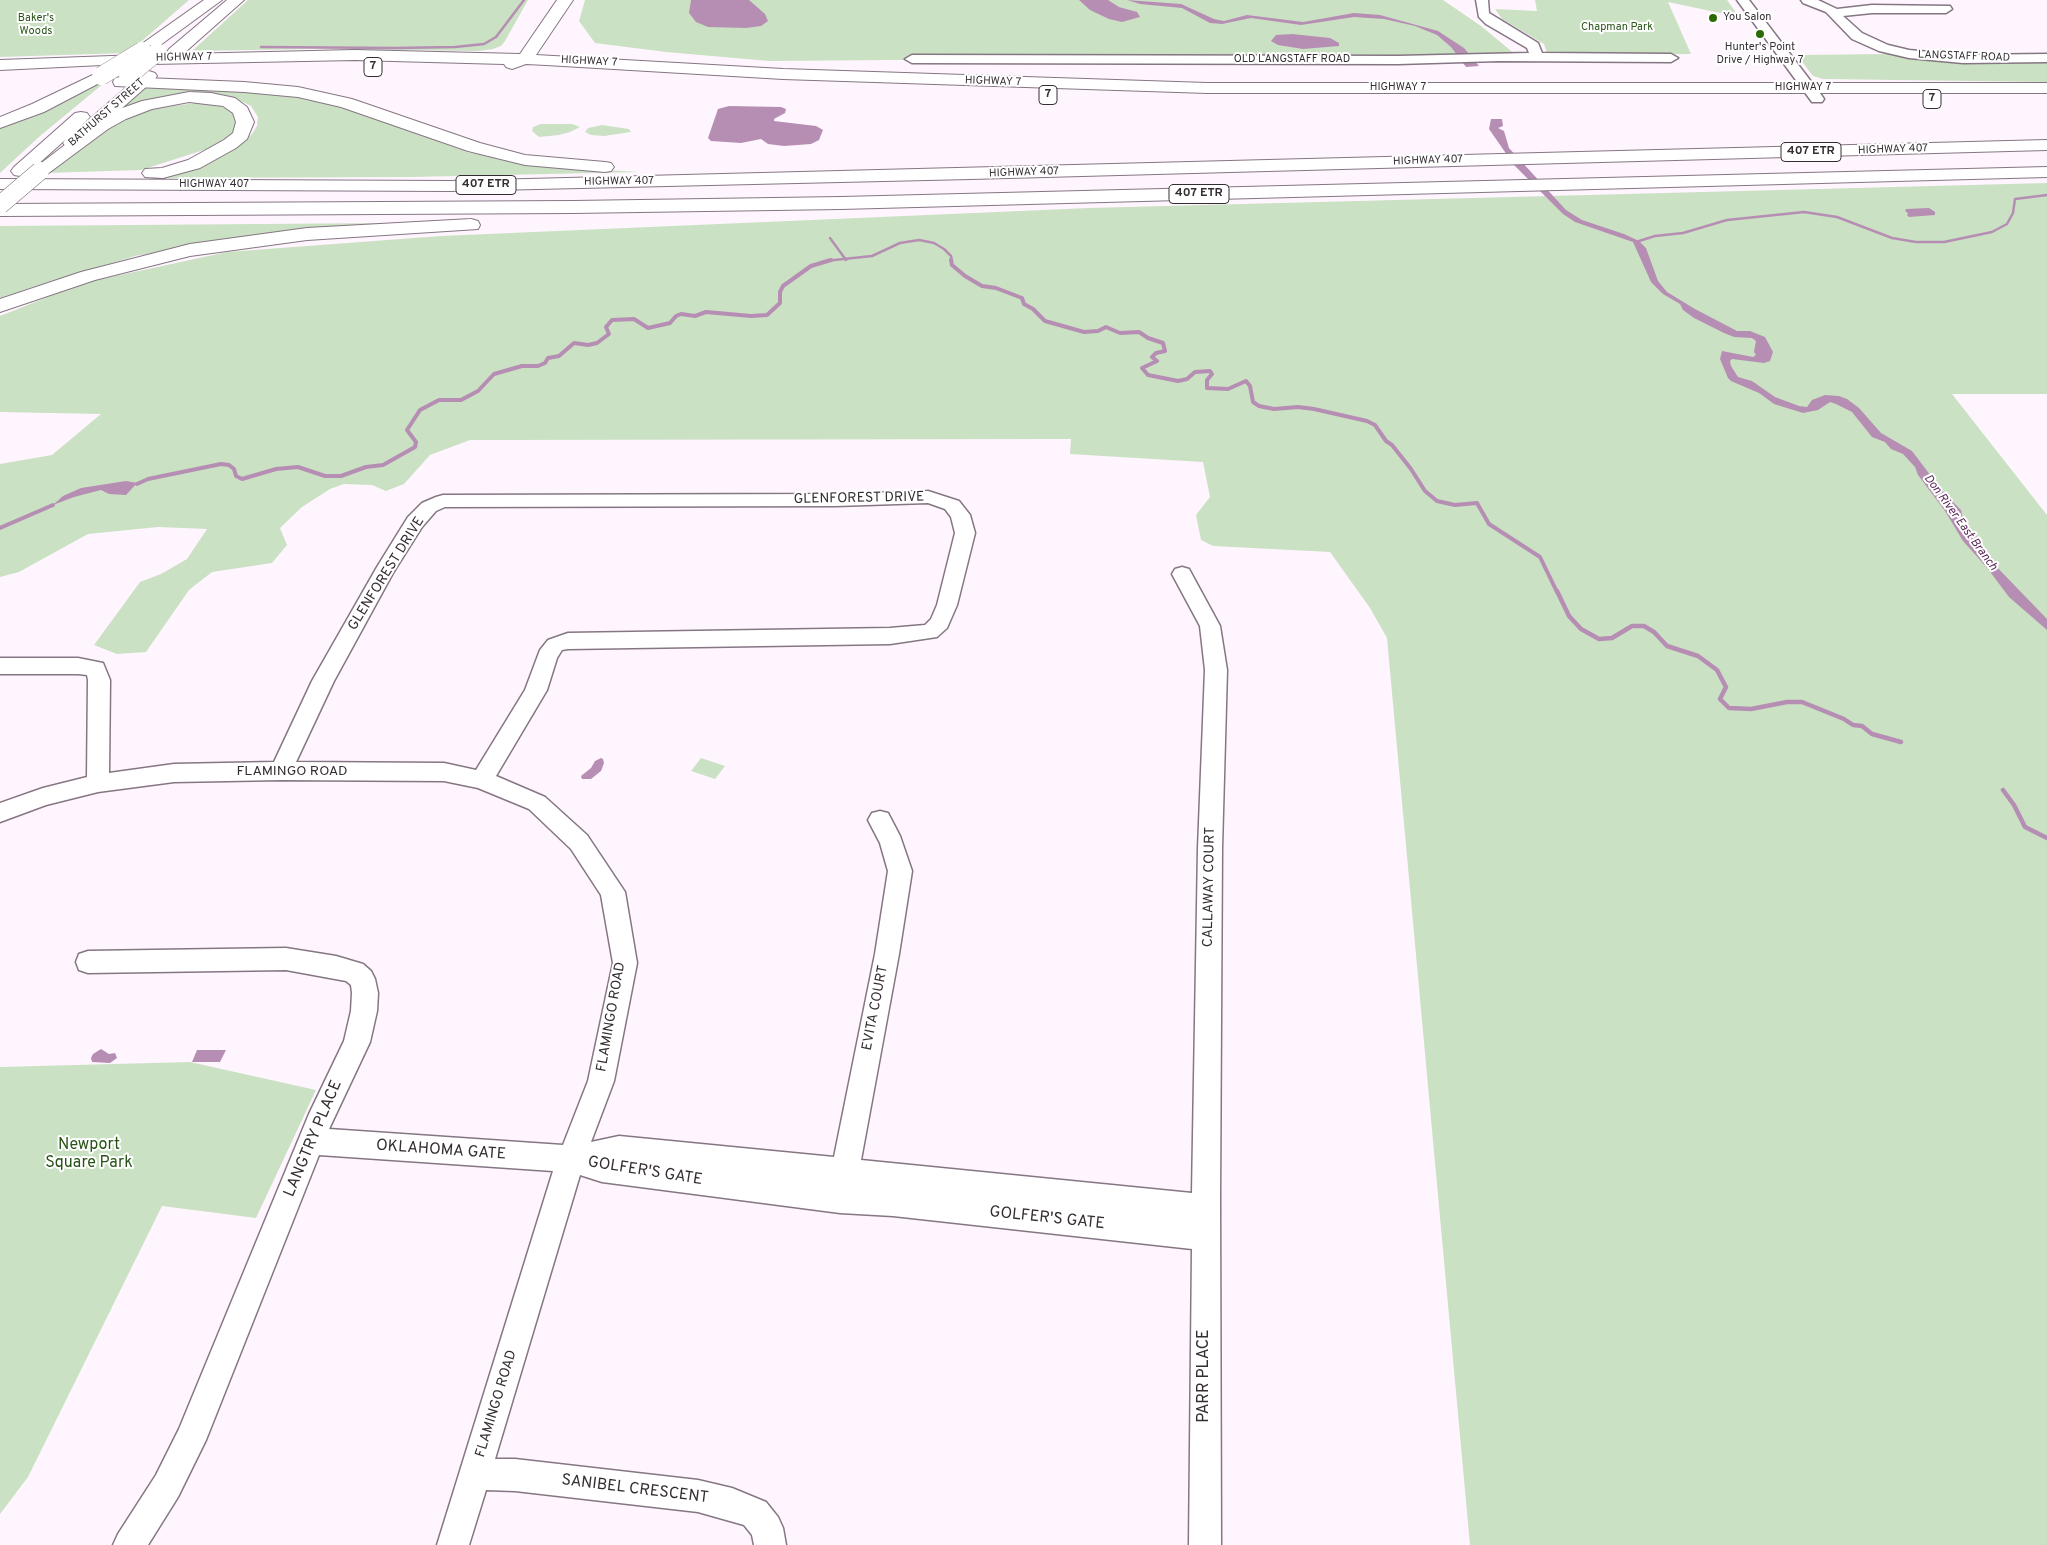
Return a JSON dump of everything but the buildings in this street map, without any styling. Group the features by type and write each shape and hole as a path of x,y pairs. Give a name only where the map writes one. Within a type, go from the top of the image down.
{"main road":[{"name":"BATHURST STREET","path":"0,205 40,170 135,79 150,51 215,0"},
{"name":"BATHURST STREET","path":"0,186 135,79 176,52 236,0"},
{"path":"524,59 565,0"},
{"path":"503,64 513,42"},
{"path":"0,123 38,108 150,51"},
{"name":"HIGHWAY 7","path":"0,65 102,60 316,55 503,64 988,94 1212,98 1813,93 2047,88"},
{"name":"HIGHWAY 7","path":"0,74 241,67 514,64 524,59 783,74 1207,88 1813,93 2047,99"},
{"path":"135,79 298,92 346,103 474,147 525,160 637,169 889,168 971,174"},
{"path":"0,176 85,176 163,173 194,164 230,144 241,135 245,122 241,112 228,102 220,100 189,98 155,103 111,119 40,170"},
{"name":"HIGHWAY 407","path":"0,186 450,186 2047,145"},
{"name":"HIGHWAY 407","path":"0,210 573,207 924,201 2047,172"},
{"path":"0,306 88,276 190,250 307,234 790,212 924,201"},
{"path":"0,214 33,210"}],"street":[{"path":"1482,0 1483,14 1491,21 1533,46 1538,57"},
{"path":"1743,0 1813,93"},
{"name":"LANGSTAFF ROAD","path":"1807,0 1825,6 1835,13 1848,29 1857,36 1884,48 1909,54 1963,59 2047,58"},
{"path":"1835,13 1872,9 1946,8"},
{"name":"OLD LANGSTAFF ROAD","path":"912,59 1398,60 1456,57 1671,58"},
{"name":"GLENFOREST DRIVE","path":"281,771 323,680 384,572 415,522 429,507 444,501 928,498 943,500 952,505 960,515 965,533 947,606 940,623 930,632 890,636 568,641 555,644 547,655 536,690 482,780"},
{"name":"CALLAWAY COURT","path":"1182,574 1210,626 1216,670 1210,848 1206,1222"},
{"path":"0,666 78,666 96,669 99,680 98,783"},
{"name":"FLAMINGO ROAD","path":"0,813 43,796 98,783 174,773 281,771 444,772 482,780 537,803 579,842 613,892 625,963 601,1081 571,1160 453,1545"},
{"name":"EVITA COURT","path":"840,1199 887,954 900,871 892,843 880,820"},
{"name":"LANGTRY PLACE","path":"88,962 286,959 314,965 336,966 354,972 362,979 365,994 364,1011 357,1042 322,1114 190,1440 168,1486 129,1545"},
{"name":"OKLAHOMA GATE","path":"311,1141 571,1160"},
{"name":"GOLFER'S GATE","path":"571,1160 619,1149 845,1171 1206,1222"},
{"name":"GOLFER'S GATE","path":"571,1160 602,1169 840,1199 1206,1222"},
{"name":"PARR PLACE","path":"1205,1545 1206,1222"},
{"name":"SANIBEL CRESCENT","path":"476,1474 515,1475 698,1496 732,1504 756,1513 767,1528 770,1545"}],"green space":[{"name":"Baker's Woods","path":"0,0 189,0 128,53 0,57"},
{"path":"248,0 528,0 505,41 501,46 493,49 478,51 314,49 192,51"},
{"path":"585,0 1443,0 1481,26 1516,55 769,61 666,52 595,43 579,21"},
{"name":"Chapman Park","path":"1535,0 1727,0 1739,17 1668,2 1691,54 1548,56 1544,44 1502,19 1495,9 1537,11"},
{"path":"1889,54 1940,62 2047,63 2047,82 1823,79 1813,76 1797,55"},
{"path":"108,76 103,84 40,136 0,173 0,127"},
{"path":"146,88 279,93 319,101 360,113 470,153 541,166 639,172 411,177 141,178 160,176 209,163 240,145 252,134 257,126 258,117 251,106 241,101 213,95 114,115 141,90"},
{"path":"196,103 215,104 230,110 236,116 239,129 212,152 207,149 141,170 47,173 104,131 134,115 150,109"},
{"path":"541,124 572,124 580,127 559,135 539,137 532,131 533,127"},
{"path":"602,125 629,129 631,132 604,136 591,135 585,132 588,128"},
{"path":"2047,183 2047,394 1952,394 2047,515 2047,1545 1470,1545 1387,638 1370,608 1330,552 1213,546 1201,540 1196,515 1210,497 1203,462 1070,454 1071,439 470,440 430,455 404,484 386,491 372,485 344,484 330,489 302,507 280,528 287,545 272,563 212,572 189,590 146,652 117,654 94,645 140,582 161,574 187,559 207,529 158,527 88,534 19,572 0,577 0,464 52,455 101,414 0,412 0,316 83,283 227,252 441,236 1089,208"},
{"path":"390,223 390,225 278,232 135,256 30,288 0,300 0,226"},
{"path":"701,758 725,766 715,779 691,771"},
{"name":"Newport Square Park","path":"190,1062 316,1090 256,1218 162,1206 28,1477 0,1514 0,1067"}],"water":[{"path":"691,0 749,0 765,14 768,21 761,26 746,28 708,27 696,22 689,13"},
{"path":"1079,0 1108,0 1119,7 1137,12 1140,17 1122,22 1109,19 1090,10"},
{"path":"1127,0 1181,4 1214,19 1224,21 1247,15 1303,22 1354,13 1380,15 1438,31 1464,48 1479,66 1466,67 1451,47 1437,35 1415,26 1384,19 1354,17 1301,25 1251,18 1222,24 1210,23 1182,8 1140,4"},
{"path":"1292,34 1330,38 1339,43 1339,46 1303,49 1278,45 1271,41 1276,35"},
{"path":"729,106 781,107 786,109 785,113 774,119 774,121 816,126 823,130 819,140 811,144 784,146 768,144 761,139 741,143 711,141 708,138 718,109"},
{"name":"Don River East Branch","path":"1491,119 1502,119 1503,126 1498,128 1504,131 1509,148 1566,210 1582,220 1639,241 1646,248 1658,281 1667,292 1737,331 1750,331 1765,337 1773,352 1770,361 1764,363 1732,359 1730,361 1731,366 1738,377 1752,381 1775,397 1799,406 1807,407 1812,400 1825,395 1839,396 1847,399 1859,408 1881,433 1912,451 1943,492 1961,510 1964,523 1979,539 1989,559 2047,619 2047,630 2009,597 1988,569 1963,541 1945,511 1918,475 1915,467 1903,454 1891,449 1885,442 1872,437 1852,412 1836,404 1830,402 1818,410 1803,413 1774,404 1759,393 1731,381 1720,359 1722,351 1753,357 1756,355 1754,352 1756,341 1752,338 1734,337 1694,318 1683,310 1680,304 1663,294 1651,282 1633,242 1575,222 1563,214 1514,165 1489,129"},
{"path":"1929,208 1935,212 1935,215 1909,217 1905,211 1906,209"},
{"path":"126,481 137,483 126,495 109,494 101,490 53,505 63,496 81,488"},
{"path":"601,758 604,763 601,771 591,779 582,779 581,776 591,768 595,761"},
{"path":"101,1049 109,1054 115,1053 117,1058 110,1063 92,1062 93,1054"},
{"path":"197,1050 226,1050 220,1062 192,1062"}],"waterway":[{"path":"261,47 396,48 455,47 484,44 496,37 524,0"},
{"path":"1636,242 1655,236 1683,233 1727,220 1804,212 1837,217 1892,238 1916,242 1944,242 1992,232 2007,224 2013,213 2015,199 2047,195"},
{"path":"830,238 845,259"},
{"path":"845,259 872,256 900,243 919,240 934,243 944,249 951,256 952,261"},
{"path":"829,261 845,259"},
{"path":"951,260 952,265 965,276 982,286 996,288 1022,298 1024,304 1033,309 1045,321 1084,332 1098,331 1106,327 1120,333 1139,332 1148,338 1163,343 1165,351 1156,353 1152,357 1157,361 1142,368 1148,375 1178,381 1187,379 1195,372 1210,371 1212,374 1207,380 1207,388 1228,389 1246,381 1250,386 1253,402 1259,406 1274,409 1298,407 1314,409 1367,421 1375,425 1386,441 1392,445 1411,469 1425,491 1437,501 1455,505 1477,503 1489,524 1540,557 1557,592"},
{"path":"825,261 829,261"},
{"path":"137,484 148,479 221,464 229,465 234,469 236,476 242,479 276,469 298,467 325,476 341,476 366,467 383,465 415,447 416,442 407,430 420,410 439,400 461,400 478,391 494,374 522,366 538,366 545,363 548,358 559,356 574,343 588,345 597,343 609,334 606,327 612,320 634,319 648,328 670,323 676,316 681,314 695,316 706,312 751,316 767,315 780,303 780,292 783,286 811,266 829,261"},
{"path":"0,528 53,505"},
{"path":"1557,591 1569,616 1581,629 1599,639 1612,638 1632,626 1644,626 1654,632 1667,646 1698,656 1717,670 1726,687 1720,699 1729,708 1751,709 1787,702 1802,702 1844,719 1853,725 1862,726 1872,734 1901,742"},
{"path":"2003,790 2014,805 2025,827 2047,838"}],"place":[{"name":"You Salon","path":"1713,18"},
{"name":"Hunter's Point Drive / Highway 7","path":"1760,34"}]}
